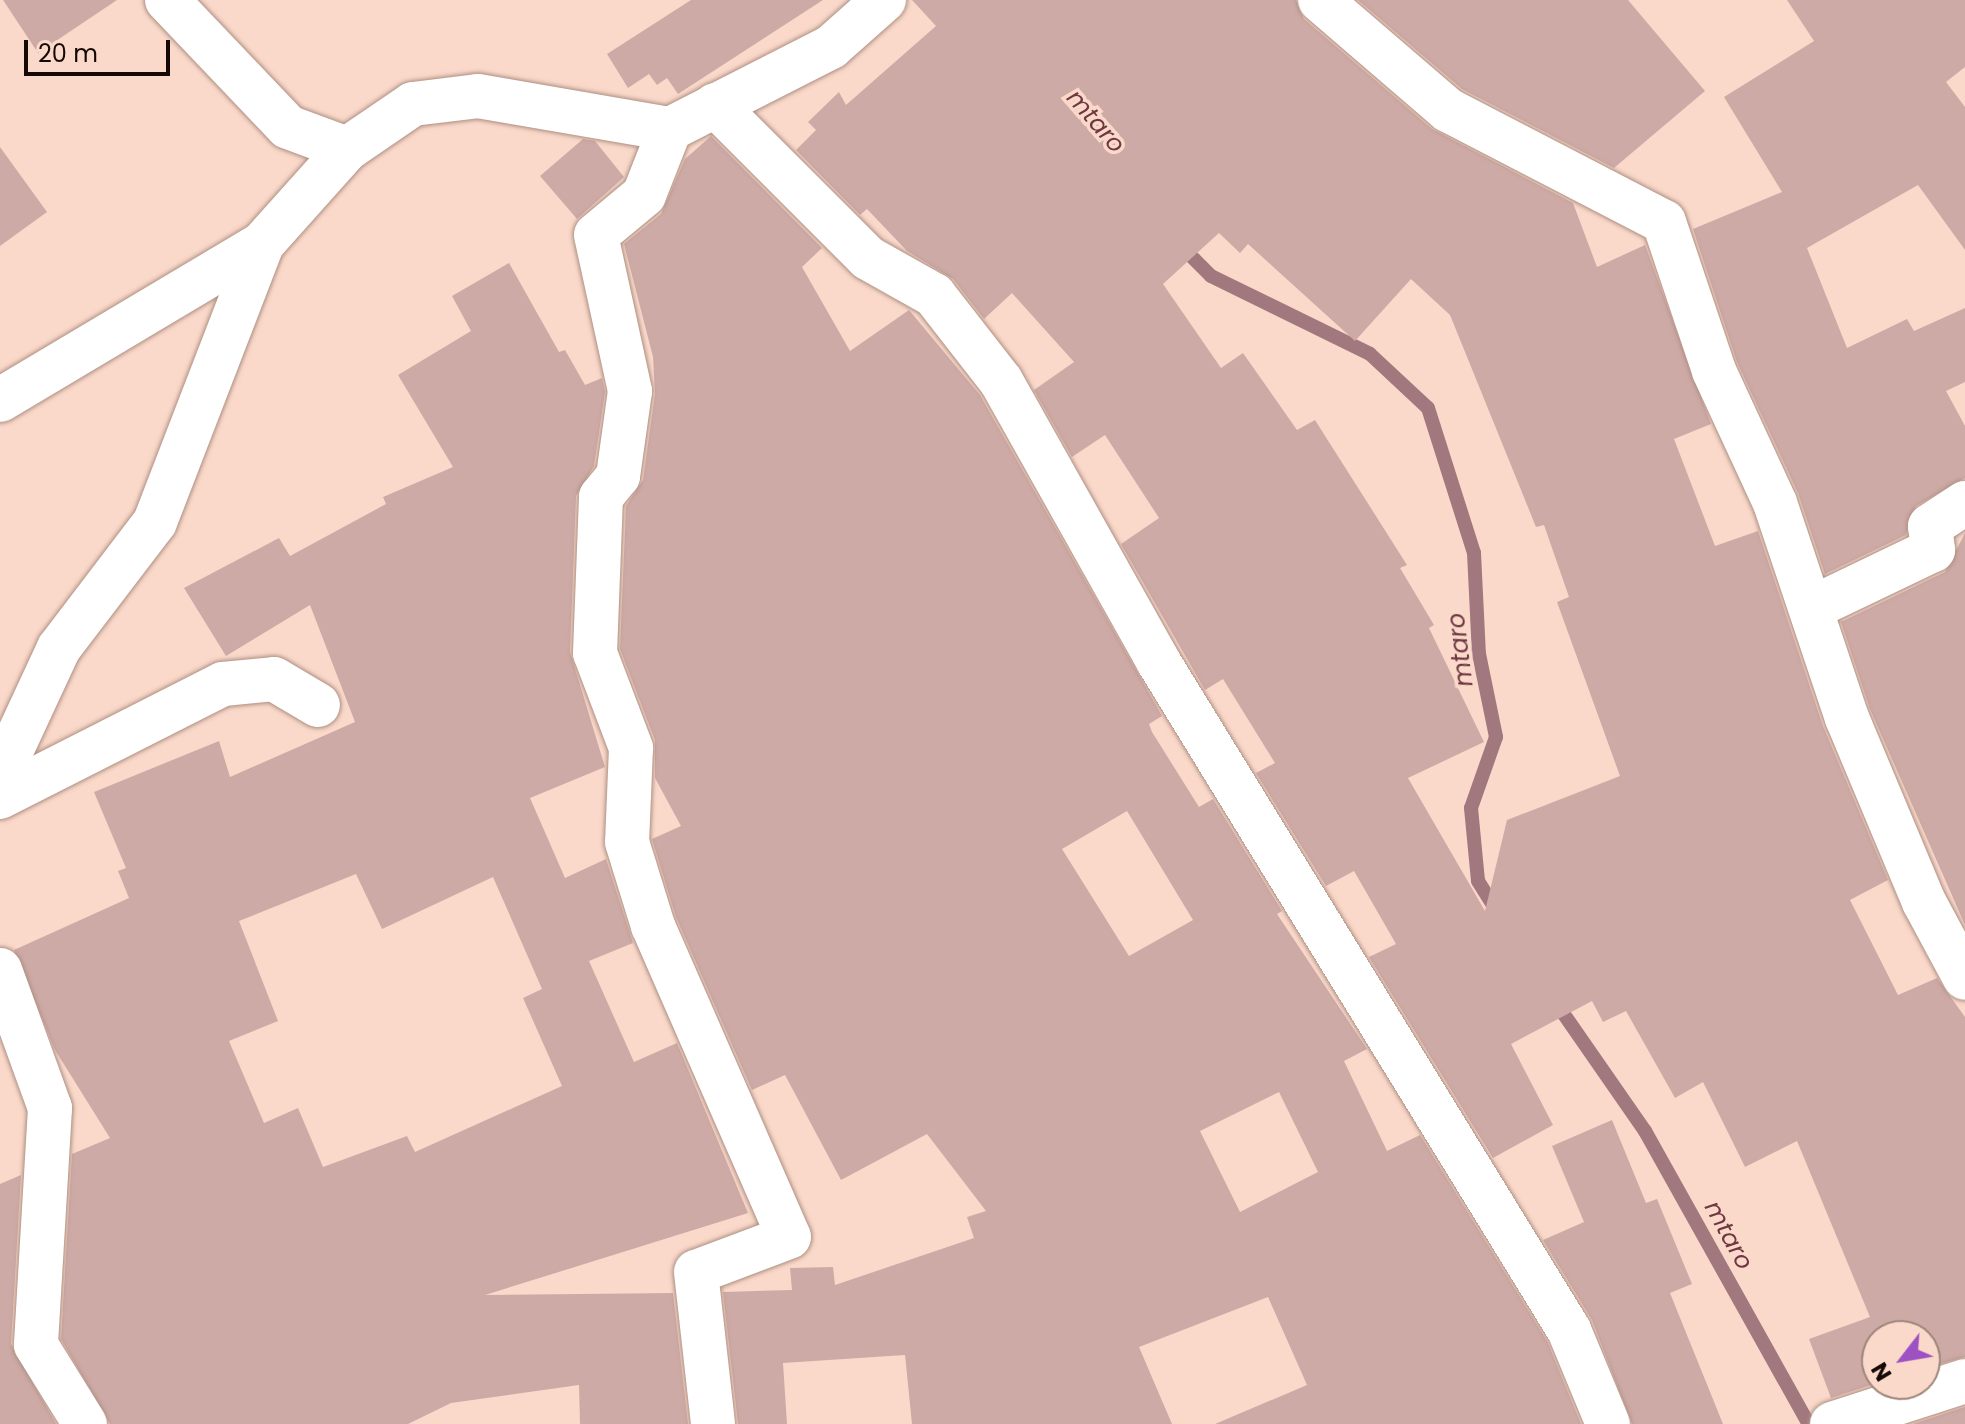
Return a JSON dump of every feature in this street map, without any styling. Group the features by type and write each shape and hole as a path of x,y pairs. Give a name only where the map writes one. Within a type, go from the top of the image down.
{"street":[{"path":"167,0 288,127 347,149"},
{"path":"0,400 262,244 347,149 413,104 478,96 670,129 831,47 884,0"},
{"path":"1320,0 1448,110 1664,222 1714,371 1814,607 1847,718 1924,902 1965,978"},
{"path":"715,105 868,258 934,295 1001,381 1158,661 1569,1330 1608,1424"},
{"path":"670,129 644,195 596,235 630,391 618,476 601,497 595,653 631,748 627,842 653,926 789,1237 696,1272 713,1424"},
{"path":"0,775 59,648 155,522 262,244"},
{"path":"1814,607 1933,550 1930,526 1965,503"},
{"path":"0,797 223,684 274,679 318,705"},
{"path":"0,970 50,1108 36,1345 85,1424"},
{"path":"1832,1424 1965,1381"}],"building":[{"path":"3,0 117,0 38,53"},
{"path":"691,0 823,0 678,94 667,78 657,85 649,74 628,88 607,54"},
{"path":"912,0 1296,0 1304,19 1432,129 1573,203 1597,267 1645,245 1711,424 1674,439 1715,546 1758,531 1823,726 1888,880 1850,900 1898,995 1937,978 1965,1017 1965,1357 1941,1364 1941,1320 1862,1320 1870,1317 1797,1141 1745,1167 1703,1082 1675,1098 1626,1011 1603,1022 1592,1001 1511,1044 1553,1125 1493,1158 1369,957 1396,944 1354,871 1326,886 1256,773 1275,763 1223,679 1205,690 1121,544 1159,518 1105,435 1072,457 1034,390 1074,362 1012,293 984,319 953,279 907,251 867,209 860,215 796,150 816,130 808,122 839,92 846,105 936,26","holes":["1219,233 1240,253 1248,244 1355,341 1411,279 1450,315 1536,527 1544,525 1569,597 1557,602 1620,776 1507,820 1485,911 1408,778 1484,742 1429,628 1434,625 1400,568 1407,565 1315,420 1297,430 1243,353 1221,368 1163,284"]},
{"path":"1358,0 1628,0 1705,91 1614,168 1462,89"},
{"path":"1787,0 1965,0 1965,67 1946,82 1965,107 1965,250 1918,185 1807,248 1847,348 1907,319 1914,331 1965,308 1965,382 1946,391 1965,426 1965,478 1916,506 1906,535 1825,574 1798,493 1737,362 1693,229 1782,192 1724,97 1814,41"},
{"path":"711,136 822,248 802,267 850,351 909,310 980,395 1162,716 1149,724 1152,732 1199,807 1213,799 1282,911 1277,914 1367,1049 1344,1061 1387,1151 1420,1135 1547,1341 1581,1424 1215,1424 1307,1385 1268,1297 1139,1347 1172,1424 912,1424 905,1355 783,1363 787,1424 738,1424 723,1292 792,1290 790,1268 833,1267 835,1285 974,1238 967,1217 986,1211 927,1134 841,1180 785,1075 752,1090 676,917 652,839 681,826 655,778 655,740 620,649 626,506 643,480 655,394 653,357 624,244 661,214 685,159","holes":["1127,811 1193,920 1129,956 1062,849","1279,1092 1318,1172 1240,1212 1200,1131"]},
{"path":"583,139 595,141 624,177 577,219 540,176"},
{"path":"0,147 47,212 0,246"},
{"path":"509,263 559,352 565,350 585,385 602,378 605,392 594,466 576,496 570,652 605,767 530,798 565,878 606,859 633,943 589,961 634,1062 677,1043 748,1213 485,1295 673,1293 688,1424 580,1424 579,1385 451,1403 408,1424 110,1424 61,1339 72,1154 110,1138 55,1050 14,950 129,898 118,871 126,868 94,792 219,741 230,777 355,722 310,605 226,656 184,588 279,538 290,556 386,504 383,497 453,467 398,375 471,331 452,296","holes":["356,874 382,929 493,877 542,989 523,998 562,1086 415,1152 407,1136 323,1167 298,1108 264,1123 229,1041 278,1021 239,921"]},
{"path":"1965,533 1965,925 1870,709 1841,622 1945,572"},
{"path":"1612,1120 1646,1203 1657,1199 1692,1284 1670,1293 1723,1424 1632,1424 1592,1320 1543,1240 1584,1222 1552,1146"},
{"path":"21,1175 11,1344 56,1424 0,1424 0,1184"},
{"path":"1861,1320 1861,1388 1831,1398 1809,1339"},
{"path":"1965,1407 1965,1424 1913,1424"}],"waterway":[{"name":"mtaro","path":"1180,245 1211,276 1370,354 1428,408 1474,553 1479,654 1496,737 1471,808 1478,881 1497,912"},
{"name":"mtaro","path":"1554,1000 1645,1131 1809,1424"}]}
